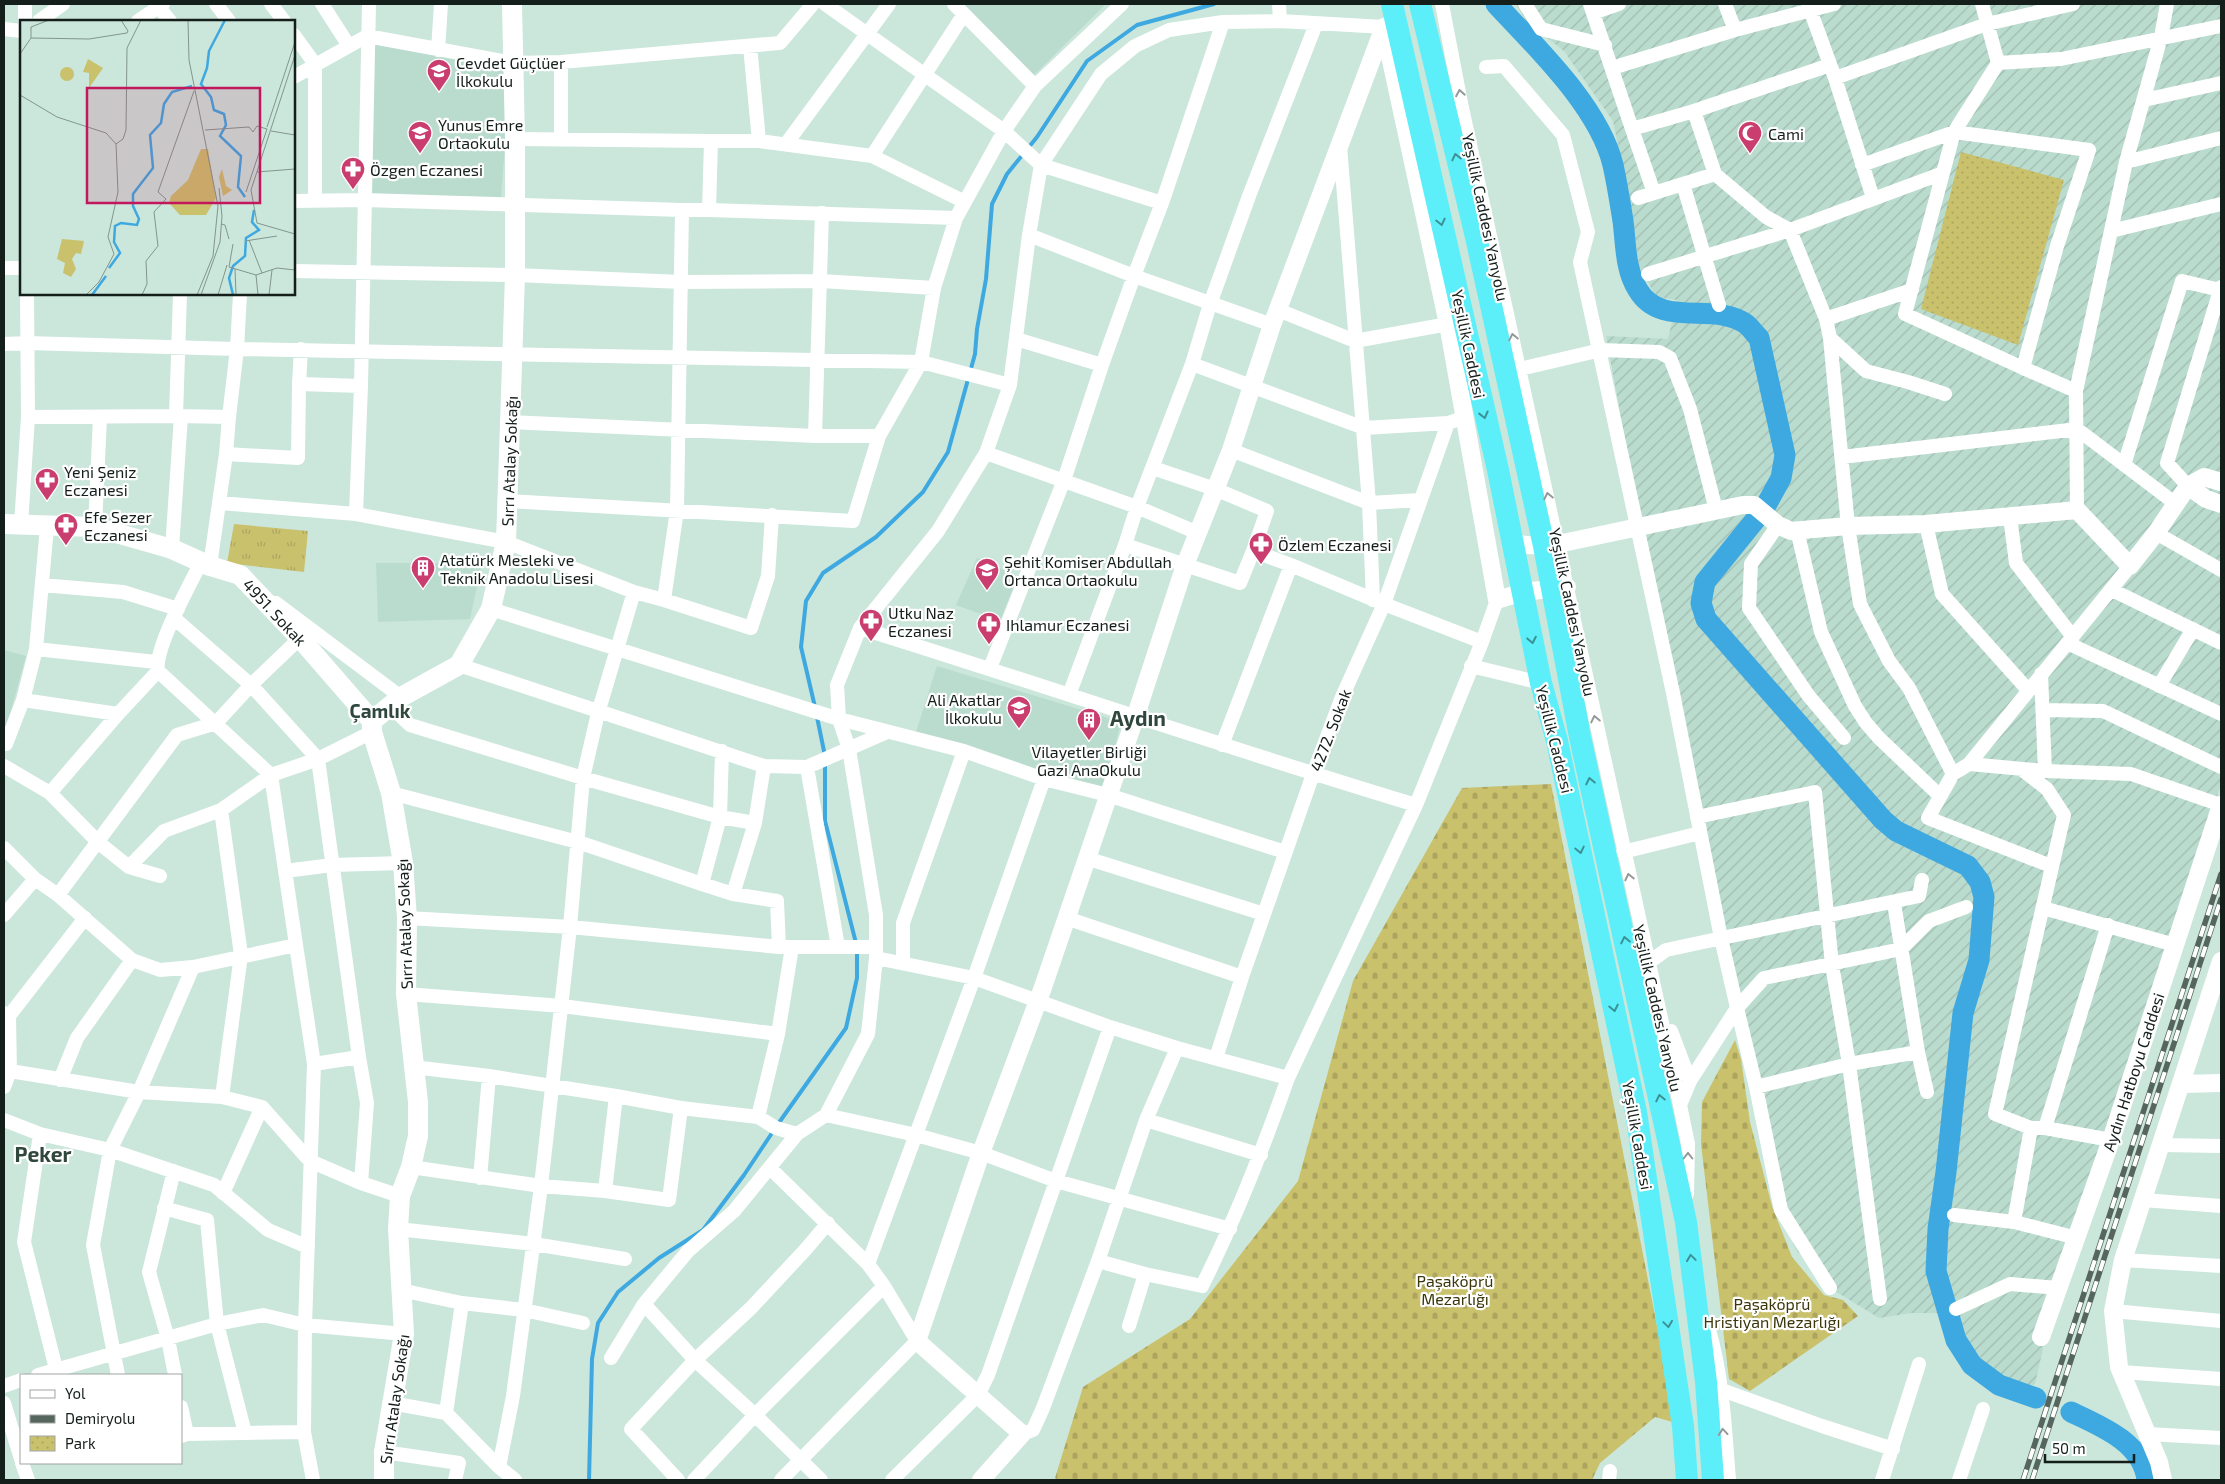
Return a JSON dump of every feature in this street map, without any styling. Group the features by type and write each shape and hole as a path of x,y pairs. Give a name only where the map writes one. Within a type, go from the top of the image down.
{"highway":[{"name":"Yeşillik Caddesi","path":"1420,4 1551,545 1560,588 1580,737 1686,1222 1706,1382 1713,1480"},
{"name":"Yeşillik Caddesi","path":"1391,18 1514,544 1541,683 1559,751 1636,1112 1683,1426 1687,1480"}],"main road":[{"name":"Sırrı Atalay Sokağı","path":"459,665 491,609 506,542 514,353 515,275 516,139 512,4"},
{"name":"4951. Sokak","path":"12,525 95,527 172,549 240,576 300,638 372,726"},
{"path":"372,726 396,702 459,665"},
{"name":"Sırrı Atalay Sokağı","path":"372,726 391,793 403,863 407,918 406,994 418,1102 418,1136 411,1166 400,1196 398,1229 404,1334 384,1452 384,1480"}],"street":[{"path":"24,4 25,20"},
{"path":"40,20 62,4"},
{"path":"216,4 228,20"},
{"path":"271,4 283,20"},
{"path":"322,4 349,46"},
{"path":"356,514 362,350 369,4"},
{"path":"438,50 441,4"},
{"path":"295,76 367,36 514,63 561,62 780,43 813,4"},
{"path":"825,4 1004,131 1042,165 1162,203"},
{"path":"786,144 889,4"},
{"path":"954,4 1035,86"},
{"path":"508,501 853,521 879,436 921,362 934,288 963,201 1004,131 1035,86 1122,4"},
{"path":"1279,4 1280,21"},
{"name":"Yeşillik Caddesi Yanyolu","path":"1442,4 1462,108 1520,370 1551,545"},
{"path":"1525,4 1541,29 1605,45"},
{"path":"1620,4 1591,8 1654,193"},
{"path":"1725,4 1735,30"},
{"path":"1612,68 1809,7 1834,4"},
{"path":"1982,4 1998,63 1954,132 1905,314 2076,391"},
{"path":"1632,129 1987,24 2073,4"},
{"path":"2130,566 2076,510 2076,391 2126,162 2161,38 2167,4"},
{"path":"139,20 159,5 169,20"},
{"path":"1809,7 1832,71 1872,198"},
{"path":"872,156 964,14"},
{"path":"611,1358 644,1304 688,1251 734,1211 797,1134 826,1115 868,1034 876,953 876,915 849,750 839,719 837,685 860,628 938,531 986,453 1010,385 1029,235 1042,165 1055,142 1101,74 1134,46 1169,30 1223,22 1280,21 1316,24 1391,18"},
{"path":"781,1480 917,1341 982,1153 1038,1000 1186,565 1231,450 1275,318 1340,142 1391,18"},
{"path":"1098,1261 1145,1274 1202,1286 1230,1229 1261,1155 1288,1078 1416,805 1497,600 1391,18"},
{"path":"990,668 1064,480 1102,365 1162,203 1223,22"},
{"path":"1069,695 1125,546 1137,507 1192,364 1210,304 1249,196 1316,24"},
{"path":"1998,63 2061,59 2221,26"},
{"path":"4,29 20,31"},
{"path":"295,36 315,64 315,200"},
{"path":"750,46 759,141"},
{"path":"561,62 561,138"},
{"path":"1486,67 1504,66 1563,136 1588,232 1580,262 1637,526 1720,938 1756,1087 1781,1210 1830,1288"},
{"path":"2144,100 2221,83"},
{"path":"1694,111 1714,174 1766,217 1790,230 1826,319 1830,338 1848,526 1860,604 1889,661 1909,688 1953,774"},
{"path":"1862,165 1954,132 2089,150 2057,246 2023,368"},
{"path":"2126,162 2221,138"},
{"path":"516,139 759,141 786,144 872,156 963,201"},
{"path":"709,210 712,141"},
{"path":"1340,142 1354,341 1364,428 1378,602"},
{"path":"1648,274 1702,255 1790,230 1943,173"},
{"path":"1638,198 1714,174"},
{"path":"1683,184 1718,305"},
{"path":"295,201 365,200 956,218"},
{"path":"2111,231 2221,204"},
{"path":"664,600 677,510 682,210"},
{"path":"815,436 822,213"},
{"path":"1029,235 1210,304 1275,318 1354,341 1448,324"},
{"path":"4,268 20,268"},
{"path":"295,271 515,275 682,282 821,281 934,288"},
{"path":"2124,465 2182,281 2221,289 2167,463 2188,486 2206,499 2221,504"},
{"path":"1826,319 1912,290"},
{"path":"12,525 28,418 27,295"},
{"path":"172,549 178,416 180,295"},
{"path":"50,793 157,666 176,613 206,564 220,502 237,349 240,295"},
{"path":"1830,338 1866,371 1945,394"},
{"path":"1016,339 1102,365"},
{"path":"4,344 816,358 921,362 1010,385"},
{"path":"226,454 298,458 301,349"},
{"path":"1520,370 1600,350 1659,352 1670,358 1690,409 1716,510"},
{"path":"1192,364 1364,428 1448,423 1465,417"},
{"path":"299,384 361,386"},
{"path":"28,418 178,416 229,418"},
{"path":"95,527 100,417"},
{"path":"510,422 815,436 879,436"},
{"name":"4272. Sokak","path":"1216,1058 1284,852 1448,423"},
{"path":"1842,457 2077,430 2176,504"},
{"path":"1231,450 1369,503 1420,500"},
{"path":"986,453 1137,507 1198,533"},
{"path":"1125,546 1240,583 1253,551 1267,511 1215,489 1153,468"},
{"path":"2051,866 1928,818 1953,774 1969,764 2041,674 2112,590 2156,533 2188,486 2204,477 2221,482"},
{"path":"2188,486 2221,496"},
{"path":"220,502 356,514 506,542 634,592 751,628 768,576 772,515"},
{"path":"1514,544 1551,545 1743,505 1754,505 1776,523 1791,531 1848,526 1926,524 2076,510"},
{"path":"2010,517 2016,563 2070,640 2159,686 2221,714"},
{"path":"1776,523 1751,564 1749,608 1808,695 1844,738"},
{"path":"1926,524 1942,594 2028,690"},
{"path":"4,744 6,744 23,700 36,649 47,527"},
{"path":"1797,530 1821,632 1855,706 1879,738 1940,796"},
{"path":"2156,533 2221,570"},
{"path":"1253,551 1482,642"},
{"path":"1222,745 1292,565"},
{"path":"240,576 396,702 410,725 583,778 720,816 755,823"},
{"path":"42,586 123,592 176,613 251,685 318,760 367,1103 361,1183"},
{"path":"1497,600 1523,592 1560,588"},
{"name":"Yeşillik Caddesi Yanyolu","path":"1560,588 1653,980 1688,1144 1686,1222"},
{"path":"2112,590 2221,643"},
{"path":"499,1467 513,1396 534,1244 562,1006 583,778 598,713 634,592"},
{"path":"491,609 839,719 964,752 1044,779 1108,795 1284,852"},
{"path":"860,628 1136,715 1313,774 1416,805"},
{"path":"2159,686 2193,629"},
{"path":"58,896 177,735 216,723 251,685 300,638"},
{"path":"36,649 157,666 271,775 314,1064 305,1324 304,1432 313,1480"},
{"path":"459,665 598,713 722,751 764,766 807,767 887,732"},
{"path":"1471,666 1541,683"},
{"path":"2041,674 2045,771"},
{"path":"23,700 118,714"},
{"path":"2043,710 2103,711 2221,766"},
{"path":"128,867 164,831 221,810 271,775 318,760 372,726"},
{"path":"702,884 720,816 722,751"},
{"path":"903,963 903,923 964,752"},
{"path":"1969,764 2045,771 2130,774 2221,805"},
{"path":"4,766 50,793 99,843 128,867 160,876"},
{"path":"733,894 755,823 764,766"},
{"path":"807,767 838,947"},
{"path":"2021,769 2047,789 2064,815 1995,1114 2038,1128 2111,1140"},
{"path":"868,1264 974,978 1044,779"},
{"path":"1697,817 1815,792 1832,965 1849,1064 1880,1299"},
{"path":"391,793 578,842 733,894 777,901 786,947 778,1034 758,1117"},
{"name":"Aydın Hatboyu Caddesi","path":"2041,1337 2111,1140 2221,805"},
{"path":"221,810 241,956 222,1097"},
{"path":"1623,852 1700,833"},
{"path":"4,848 35,879 58,896 132,960 160,970 193,967 296,945"},
{"path":"1086,858 1264,914"},
{"path":"285,871 332,865 403,863"},
{"path":"4,915 35,879"},
{"path":"1648,962 1666,950 1918,896 1922,880"},
{"path":"1894,902 1918,1052 1927,1092"},
{"path":"1680,1105 1690,1082 1737,1008 1764,978 1901,949 1929,921 1966,908"},
{"path":"2043,908 2175,945"},
{"path":"4,1087 10,1071 6,1014 84,918"},
{"path":"407,918 570,927 786,947 838,947 876,953 903,963 974,978 1110,1027 1177,1048 1288,1078"},
{"path":"1066,918 1242,977"},
{"path":"2014,1222 2038,1128 2108,925"},
{"path":"60,1080 77,1038 132,960"},
{"path":"2163,1480 2159,1462 2120,1369 2113,1311 2123,1260 2221,960"},
{"path":"118,1374 92,1244 110,1150 139,1092 193,967"},
{"path":"1653,980 1690,1082"},
{"path":"406,994 562,1006 778,1034"},
{"path":"892,1480 978,1396 988,1375 1110,1027"},
{"path":"988,1478 1022,1434 1033,1430 1043,1408 1098,1261 1146,1120 1177,1048"},
{"path":"1756,1087 1849,1064 1918,1052"},
{"path":"314,1064 359,1057"},
{"path":"413,1067 553,1085 681,1108 758,1117 776,1128 797,1134"},
{"path":"10,1071 139,1092 222,1097 262,1107 310,1161 361,1183 400,1196"},
{"path":"480,1178 489,1076"},
{"path":"2182,1084 2221,1083"},
{"path":"605,1191 616,1096"},
{"path":"223,1193 262,1107"},
{"path":"411,1166 480,1178 541,1186 605,1191 669,1200 681,1108"},
{"path":"826,1115 916,1135 982,1153 1056,1181 1230,1229"},
{"path":"4,1120 40,1134 110,1150 214,1185 268,1230 308,1247"},
{"path":"1146,1120 1261,1155"},
{"path":"40,1134 24,1242 56,1369"},
{"path":"2162,1145 2221,1146"},
{"path":"770,1168 868,1264 884,1286 917,1341 1022,1434"},
{"path":"174,1171 149,1272 168,1339 175,1374"},
{"path":"2142,1200 2221,1206"},
{"path":"164,1208 207,1220 217,1324 245,1433"},
{"path":"1954,1215 2014,1222 2077,1238"},
{"path":"678,1480 631,1429 695,1360 751,1308 806,1250 828,1223"},
{"path":"398,1229 534,1244 625,1259"},
{"path":"2123,1260 2221,1266"},
{"path":"1129,1326 1145,1274"},
{"path":"1956,1309 2010,1284 2058,1288"},
{"path":"694,1480 755,1415 884,1286"},
{"path":"1695,1286 1714,1353 1727,1480"},
{"path":"400,1290 462,1303 524,1310 583,1323"},
{"path":"446,1414 462,1303"},
{"path":"644,1304 695,1360 755,1415 821,1480"},
{"path":"2113,1311 2221,1321"},
{"path":"41,1374 217,1324 263,1314 305,1324 404,1334"},
{"path":"1882,1480 1919,1364"},
{"path":"2120,1369 2221,1379"},
{"path":"4,1386 20,1380"},
{"path":"1719,1389 1893,1449"},
{"path":"4,1403 20,1455"},
{"path":"391,1403 446,1414 499,1467 515,1480"},
{"path":"1959,1480 1983,1409"},
{"path":"182,1416 184,1435 304,1432"},
{"path":"2147,1434 2221,1438"},
{"path":"384,1452 458,1464 455,1480"},
{"path":"23,1464 28,1480"}],"shaded area":[{"path":"962,4 1106,4 1034,75"},
{"path":"1516,4 2221,4 2221,784 2064,1256 2035,1384 2027,1388 1992,1371 1968,1350 1953,1313 1911,1313 1879,1318 1835,1291 1796,1250 1785,1223 1737,1031 1691,820 1700,800 1642,532 1606,336 1668,339 1677,300 1656,297 1639,266 1631,211 1613,121 1564,51 1526,21"},
{"name":"Cevdet Güçlüer İlkokulu","path":"370,40 511,65 501,197 367,195"},
{"name":"Şehit Komiser Abdullah Ortanca Ortaokulu","path":"977,558 1018,576 1000,621 956,605"},
{"path":"376,563 482,563 470,619 378,622"},
{"path":"4,650 26,656 4,736"},
{"name":"Ali Akatlar İlkokulu","path":"937,666 1121,722 1104,791 915,735"}],"green space":[{"path":"1961,152 2064,180 2018,345 1921,309"},
{"path":"234,524 308,531 304,572 227,563"},
{"name":"Paşaköprü Mezarlığı","path":"1551,784 1676,1423 1655,1417 1600,1463 1592,1480 1058,1480 1055,1478 1083,1387 1190,1319 1298,1181 1353,981 1462,788"},
{"name":"Paşaköprü Hristiyan Mezarlığı","path":"1735,1040 1741,1059 1750,1122 1772,1206 1792,1257 1824,1295 1843,1300 1858,1316 1750,1391 1729,1379 1701,1144 1702,1102"}],"waterway":[{"path":"815,707 801,647 806,601 823,573 876,537 923,492 948,452 975,354 977,329 986,279 992,204 1007,174 1037,137 1087,61 1137,25 1214,4"},
{"path":"1496,4 1564,79 1594,121 1606,143 1617,186 1628,265 1638,290 1648,302 1660,309 1674,312 1719,314 1733,318 1746,324 1759,338 1785,455 1781,478 1764,509 1705,582 1701,603 1706,619 1883,820 1896,831 1968,866 1980,882 1984,897 1979,960 1963,1013 1938,1229 1936,1271 1956,1340 1972,1365 1999,1385 2036,1398"},
{"path":"817,717 825,756"},
{"path":"778,1124 846,1028 857,978 857,947 825,821 825,763"},
{"path":"589,1480 592,1359 598,1323 618,1292 659,1258 703,1230 744,1175 774,1130"},
{"path":"2071,1412 2119,1437 2138,1456 2144,1467 2147,1480"}],"railway":[{"path":"2023,1480 2221,874"},
{"path":"2032,1480 2221,899"}],"place":[{"name":"Cevdet Güçlüer İlkokulu","path":"439,92"},
{"name":"Yunus Emre Ortaokulu","path":"420,154"},
{"name":"Cami","path":"1750,154"},
{"name":"Özgen Eczanesi","path":"353,190"},
{"name":"Yeni Şeniz Eczanesi","path":"47,501"},
{"name":"Efe Sezer Eczanesi","path":"66,546"},
{"name":"Özlem Eczanesi","path":"1261,565"},
{"name":"Atatürk Mesleki ve Teknik Anadolu Lisesi","path":"423,589"},
{"name":"Şehit Komiser Abdullah Ortanca Ortaokulu","path":"987,591"},
{"name":"Utku Naz Eczanesi","path":"871,642"},
{"name":"Ihlamur Eczanesi","path":"989,645"},
{"name":"Ali Akatlar İlkokulu","path":"1019,729"},
{"name":"Vilayetler Birliği Gazi AnaOkulu","path":"1089,741"}],"district":[{"name":"Çamlık","path":"380,710"},
{"name":"Aydın","path":"1138,717"},
{"name":"Peker","path":"43,1153"}]}
